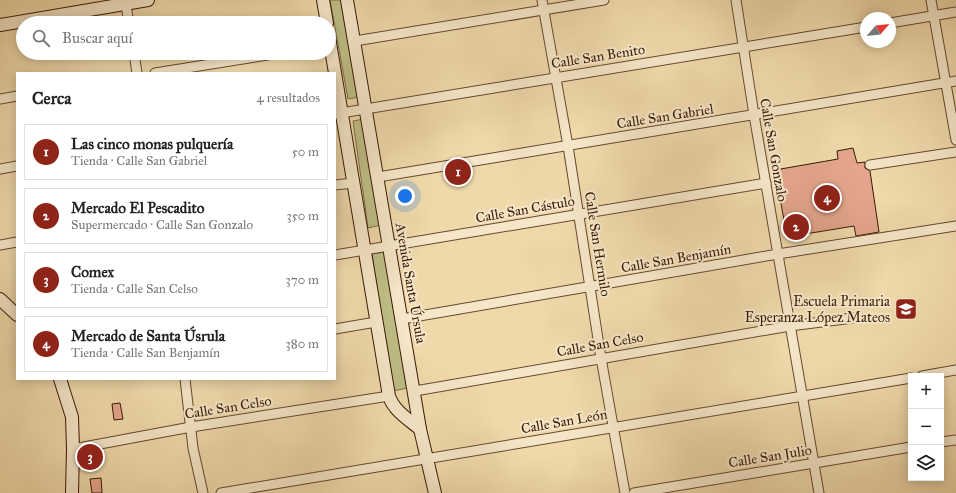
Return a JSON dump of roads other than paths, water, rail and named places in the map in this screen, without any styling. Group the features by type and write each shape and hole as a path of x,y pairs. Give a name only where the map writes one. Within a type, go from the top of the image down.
{"street":[{"path":"52,16 125,2 148,0"},
{"path":"323,0 326,16"},
{"name":"Avenida Santa Úrsula","path":"347,0 420,429 428,459 434,493"},
{"name":"Calle San Hermilo","path":"542,0 568,146 625,493"},
{"path":"355,41 604,0"},
{"name":"Calle San Gonzalo","path":"736,0 754,115 819,493"},
{"path":"931,0 956,140"},
{"path":"125,2 128,16"},
{"path":"896,22 956,12"},
{"path":"0,26 16,23"},
{"name":"Calle San Benito","path":"338,114 743,46 860,28"},
{"path":"135,60 137,72"},
{"path":"161,72 236,60"},
{"path":"331,60 333,72"},
{"name":"Calle San Gabriel","path":"378,177 956,81"},
{"path":"0,99 16,96"},
{"path":"336,98 353,182 389,396 398,411 420,429"},
{"path":"870,165 956,152"},
{"path":"0,169 16,166"},
{"path":"336,185 353,182"},
{"name":"Calle San Cástulo","path":"336,255 766,183"},
{"name":"Calle San Benjamín","path":"402,318 778,254 956,226"},
{"path":"0,245 16,242"},
{"path":"0,299 16,314"},
{"name":"Calle San Celso","path":"414,391 790,326 853,318"},
{"path":"336,329 376,322"},
{"path":"939,373 956,370"},
{"name":"Calle San León","path":"221,493 908,378"},
{"path":"60,380 72,417 72,493"},
{"path":"185,380 193,448 203,493"},
{"name":"Calle San Celso","path":"73,449 191,427 389,396"},
{"path":"944,442 956,440"},
{"name":"Calle San Julio","path":"634,493 908,448"}],"place":[{"name":"Las cinco monas pulquería","path":"458,172"},
{"name":"Mercado de Santa Úsrula","path":"827,198"},
{"name":"Mercado El Pescadito","path":"796,227"},
{"name":"Escuela Primaria Esperanza López Mateos","path":"906,309"},
{"name":"Comex","path":"90,457"}]}
